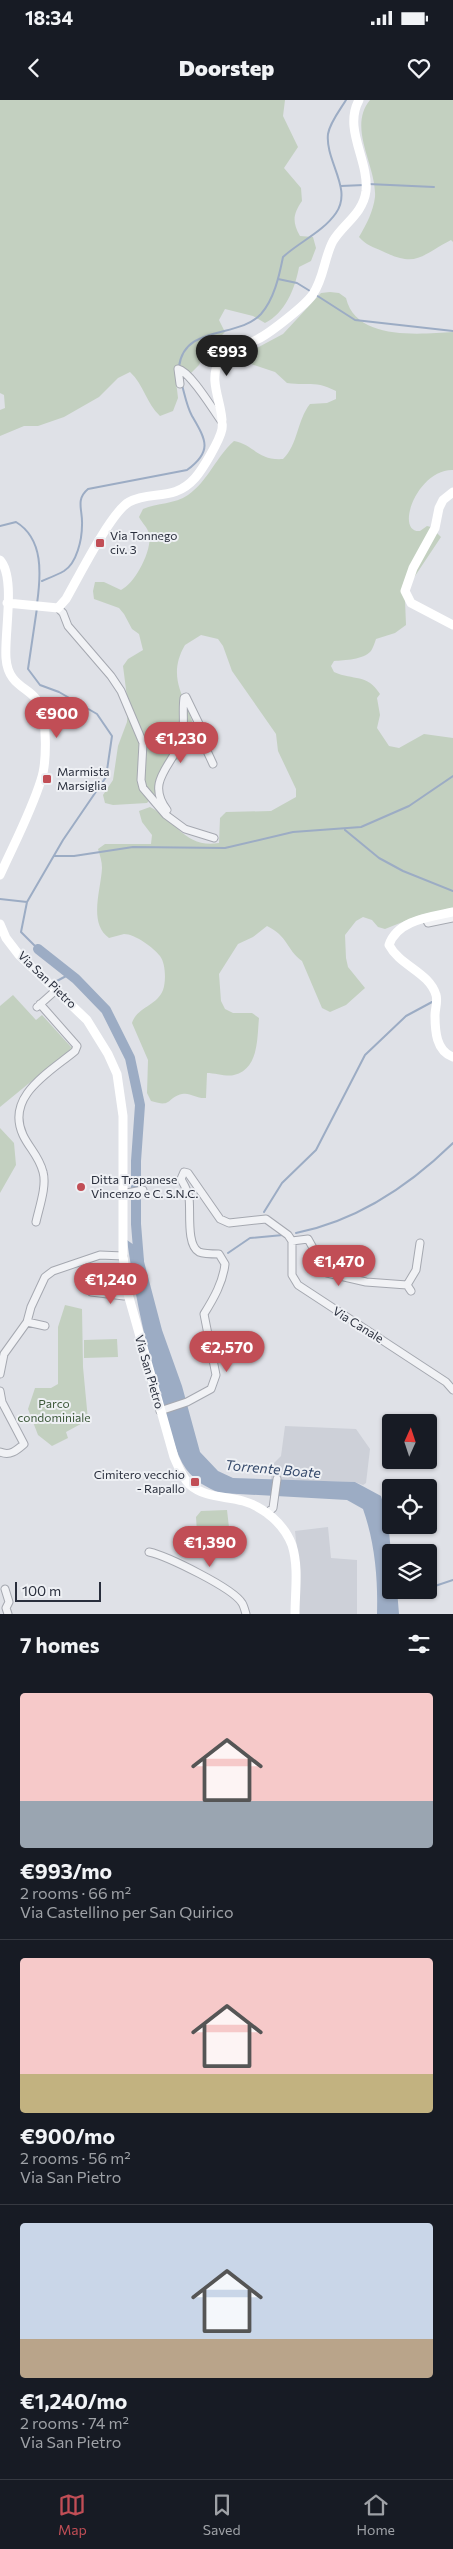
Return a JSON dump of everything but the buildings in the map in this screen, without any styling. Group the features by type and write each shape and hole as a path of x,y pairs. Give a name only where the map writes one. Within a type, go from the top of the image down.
{"street":[{"path":"53,608 66,599 119,510 136,499 162,496 185,488 195,478 222,430 215,377 219,361 233,349 257,340 312,296 334,239 362,205 367,179 353,126 353,111 359,100"},
{"path":"180,384 178,369 184,371 190,378 222,423"},
{"path":"453,492 443,500 439,508 435,528 410,575 405,591 412,603 453,625"},
{"path":"0,560 7,573 11,603 6,658 9,674 38,701 44,715 45,740 42,779 0,875"},
{"path":"11,603 53,608 63,613 68,626 111,676 121,692 142,743 141,780 143,788 166,815 185,830 214,838"},
{"path":"166,815 167,809 159,797 159,781 162,772 178,748 183,735 182,708 184,698 186,697 204,734 207,751 214,764"},
{"path":"453,912 399,929 389,946 394,954 418,972 437,996 435,1016 438,1042 443,1052 453,1057"},
{"path":"426,919 428,923 436,923 453,918"},
{"name":"Via San Pietro","path":"0,924 6,938 19,955 87,1020 108,1054 117,1074 123,1116 121,1194 123,1256 128,1294 174,1458 189,1484 209,1496 243,1501 267,1512 282,1526 292,1546 295,1567 295,1614"},
{"path":"36,1222 44,1173 34,1148 22,1132 18,1115 26,1091 75,1051 77,1046 38,1006 55,991"},
{"path":"161,1410 187,1402 214,1385 216,1375 204,1314 217,1290 225,1264 219,1254 200,1253 194,1248 191,1237 190,1200 181,1175 184,1172 188,1173 220,1219 229,1223 266,1219 288,1234 292,1241 308,1239 327,1273 366,1282 409,1288 416,1270 420,1243"},
{"path":"121,1194 141,1191"},
{"name":"Via Canale","path":"292,1241 292,1275 298,1285 446,1382 453,1390"},
{"path":"0,1374 4,1354 27,1322 41,1284 46,1276 53,1271 100,1255 123,1256"},
{"path":"91,1292 124,1296 128,1294"},
{"path":"27,1322 45,1326"},
{"path":"0,1391 2,1402 24,1444 15,1452 6,1454 0,1452"},
{"path":"267,1512 273,1508 277,1479"},
{"path":"149,1552 164,1556 224,1587 242,1603 246,1614"},
{"path":"5,1589 9,1602 6,1608 8,1614"}],"shaded area":[{"path":"285,1426 356,1429 370,1449 366,1483 363,1485 355,1482 271,1480 272,1465 281,1456"},
{"path":"328,1527 331,1558 357,1560 357,1614 297,1614 299,1568 295,1531"}],"green space":[{"path":"0,100 285,100 283,116 298,147 284,168 301,188 302,201 295,214 295,222 300,236 313,237 316,248 311,261 299,267 295,284 288,300 272,319 265,323 253,316 225,309 219,320 225,332 204,353 199,365 189,375 176,381 178,398 173,411 160,416 130,372 118,378 99,397 64,417 38,426 24,426 0,436 0,410 5,408 4,395 0,393"},
{"path":"370,100 453,100 453,242 451,240 418,258 403,259 394,256 370,246 359,237 373,208 375,197 372,173 362,135 361,123 364,111"},
{"path":"321,293 339,293 346,298 352,312 362,322 376,328 391,332 424,334 453,332 453,470 440,472 429,479 420,489 413,501 409,522 412,529 420,531 427,526 431,527 441,537 413,579 405,600 406,625 395,633 376,639 372,650 368,654 354,659 334,661 331,666 334,672 360,678 375,687 380,694 377,698 380,715 377,728 389,746 399,748 424,734 453,738 453,908 420,915 385,929 378,927 372,920 363,917 356,921 345,935 346,958 348,967 365,988 346,1005 330,1012 322,1008 302,961 274,930 267,926 253,937 238,944 219,974 221,1001 225,1009 233,1013 252,1013 259,1018 257,1043 252,1060 242,1072 234,1075 207,1073 206,1098 182,1094 166,1103 158,1103 151,1101 147,1093 148,1060 132,1023 138,1013 156,1000 163,990 165,978 162,959 139,939 124,934 109,938 103,932 97,915 102,868 98,849 105,844 151,844 152,835 142,822 139,811 150,807 189,838 208,844 219,843 220,818 226,812 271,811 296,797 296,789 278,751 276,734 232,671 223,646 218,639 201,635 185,645 179,660 177,674 179,686 192,721 194,733 193,747 179,759 163,765 157,791 147,803 113,805 105,803 103,795 113,780 118,746 127,722 128,705 123,666 128,659 143,650 139,634 132,629 119,608 94,599 93,591 95,582 104,582 121,590 137,574 146,557 150,540 148,532 139,517 143,509 177,500 188,495 201,483 234,441 246,445 267,457 283,459 292,447 302,417 310,404 327,403 336,399 336,391 317,384 287,383 275,372 251,364 246,357 251,351 283,334"},
{"path":"13,995 36,1020 42,1015 72,1048 0,1107 0,1006"},
{"path":"0,1128 14,1143 16,1165 0,1193"},
{"name":"Parco condominiale","path":"65,1305 82,1309 83,1367 88,1420 66,1432 68,1438 52,1446 38,1435 28,1409 35,1388 51,1388 58,1384 58,1327"},
{"path":"117,1339 118,1357 84,1358 84,1340"},
{"path":"227,1510 230,1536 204,1538 197,1532 196,1517 201,1511"}],"water":[{"path":"127,1240 141,1250 162,1330 182,1386 200,1452 218,1471 233,1478 355,1482 381,1496 382,1534 389,1534 390,1544 382,1544 382,1599 398,1599 399,1614 377,1614 375,1561 363,1509 347,1500 220,1493 202,1484 186,1469 174,1442 153,1369"}],"waterway":[{"path":"179,367 183,353 191,344 201,338 251,322 261,314 273,295 283,257 318,231 336,213 342,194 330,154 328,134 333,121 346,100"},
{"path":"368,184 434,187"},
{"path":"341,186 364,185"},
{"path":"278,279 297,283 310,291"},
{"path":"316,295 355,320 453,331"},
{"path":"42,581 64,571 75,557 82,531 80,506 82,497 88,489 187,470 201,457 204,451 203,439 189,409 182,385"},
{"path":"0,526 16,522 32,538 36,548 39,570 37,604"},
{"path":"37,608 28,669 40,685 59,692 97,714 112,736 106,777 63,840 27,902 21,932 38,949"},
{"path":"55,856 74,856 133,847 225,848 293,832 361,827 409,806 453,776"},
{"path":"345,830 379,858 403,871 453,891"},
{"path":"0,899 27,902"},
{"name":"Torrente Boate","path":"38,949 76,979 106,1010 130,1058 140,1105 136,1161 136,1224 139,1261"},
{"path":"53,983 70,974"},
{"path":"264,1212 282,1183 316,1150 365,1055 406,1016 432,1002"},
{"path":"296,1233 340,1220 381,1199 419,1173 453,1143"},
{"path":"228,1253 250,1238 283,1235"},
{"path":"437,1585 453,1580"}],"place":[{"name":"Via Tonnego civ. 3","path":"100,543"},
{"name":"Marmista Marsiglia","path":"47,779"},
{"name":"Ditta Trapanese Vincenzo e C. S.N.C.","path":"81,1187"},
{"name":"Cimitero vecchio - Rapallo","path":"195,1482"}]}
